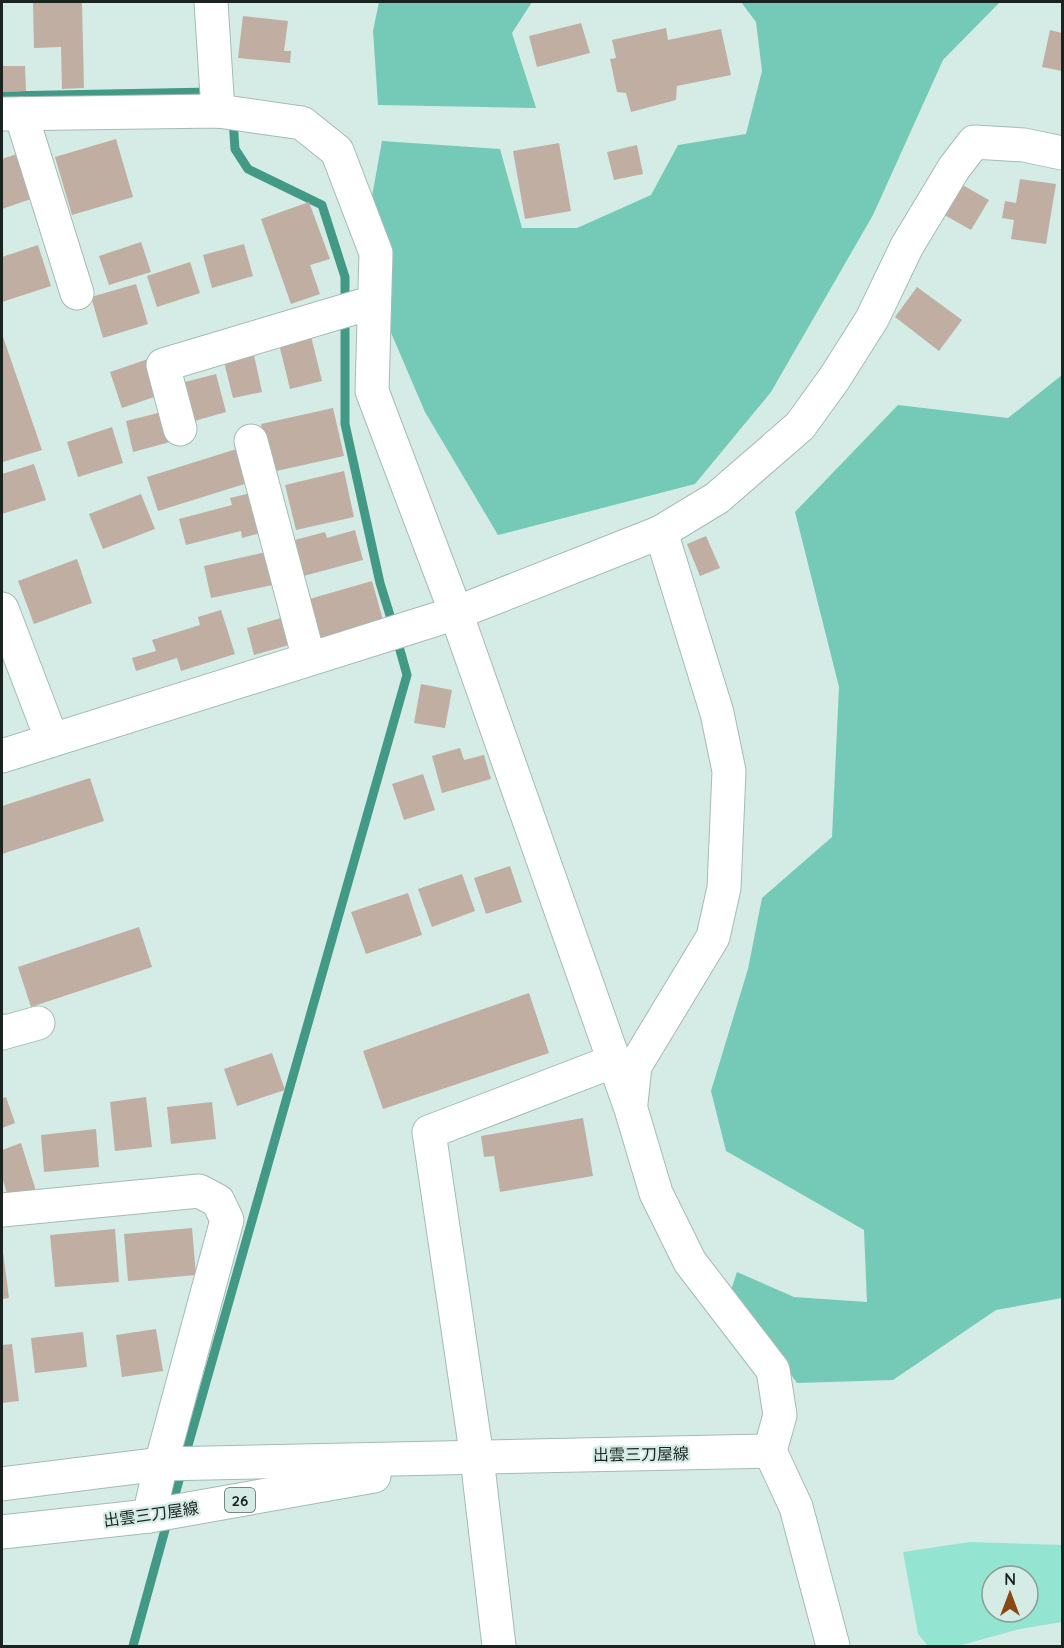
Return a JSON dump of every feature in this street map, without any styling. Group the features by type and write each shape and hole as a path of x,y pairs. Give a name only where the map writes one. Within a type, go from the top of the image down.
{"street":[{"path":"211,2 218,111"},
{"path":"77,293 11,114 218,111 302,123 338,151 376,253 372,391 456,613 631,1109 656,1193 690,1262 773,1370 780,1415 770,1451 796,1507 833,1647"},
{"path":"2,756 456,613 661,532 717,498 800,426 872,320 907,246 954,168 974,142 1024,145 1062,153"},
{"path":"180,429 163,365 374,302"},
{"path":"251,441 309,659"},
{"path":"631,1109 635,1066 713,937 724,888 729,771 717,713 661,532"},
{"path":"2,609 52,740"},
{"path":"2,1031 2,1033 38,1023"},
{"path":"499,1647 477,1458 429,1132 614,1061"},
{"path":"2,1210 199,1191 218,1201 227,1220 149,1516"},
{"name":"出雲三刀屋線","path":"2,1484 161,1464 770,1451"},
{"name":"出雲三刀屋線","path":"2,1532 149,1516 477,1458"}],"green space":[{"path":"379,2 532,2 512,33 536,108 378,105 373,31"},
{"path":"741,2 1000,2 943,60 873,215 771,392 695,484 498,535 425,412 389,328 371,202 382,141 500,149 522,228 577,228 651,195 678,145 746,134 762,71 756,22"},
{"path":"1062,375 1062,1298 996,1310 893,1380 797,1383 731,1290 737,1272 794,1297 867,1302 864,1230 726,1151 711,1091 748,969 762,898 832,837 839,687 795,512 898,405 1008,418"},
{"path":"970,1542 1062,1545 1062,1622 1020,1629 958,1646 928,1646 918,1634 903,1552"}],"building":[{"path":"33,2 82,2 84,88 62,89 61,47 34,48"},
{"path":"243,16 288,21 284,51 291,51 290,63 238,58"},
{"path":"581,23 590,53 537,67 529,36"},
{"path":"666,28 668,40 721,29 731,75 677,86 676,100 631,112 626,93 617,92 610,59 616,58 612,40"},
{"path":"1050,30 1062,33 1062,71 1042,67"},
{"path":"2,66 25,66 26,91 2,92"},
{"path":"116,139 133,197 72,215 55,157"},
{"path":"559,143 571,211 525,219 513,151"},
{"path":"637,145 643,174 614,180 607,152"},
{"path":"20,153 34,198 2,209 2,159"},
{"path":"1020,179 1056,184 1046,244 1011,239 1014,220 1002,218 1005,201 1016,203"},
{"path":"959,183 989,200 971,230 941,213"},
{"path":"309,202 330,259 310,265 320,294 291,304 261,219"},
{"path":"141,242 151,272 109,285 99,256"},
{"path":"244,244 253,276 212,288 203,255"},
{"path":"38,245 51,286 2,302 2,257"},
{"path":"190,262 200,293 157,307 147,276"},
{"path":"136,284 148,324 103,338 91,297"},
{"path":"917,287 962,320 939,351 895,317"},
{"path":"2,334 42,450 3,462 2,457"},
{"path":"311,336 322,381 290,389 279,344"},
{"path":"254,355 262,392 233,398 224,362"},
{"path":"148,359 160,395 122,408 110,372"},
{"path":"216,374 226,412 191,422 181,383"},
{"path":"333,408 344,456 272,472 261,424"},
{"path":"166,411 174,441 133,452 126,421"},
{"path":"112,427 123,463 78,477 67,442"},
{"path":"243,447 254,481 158,511 147,477"},
{"path":"34,464 46,500 2,514 2,474"},
{"path":"344,471 354,517 296,530 285,485"},
{"path":"255,492 265,532 242,538 241,531 186,545 179,519 232,505 230,498"},
{"path":"141,494 155,529 103,549 89,514"},
{"path":"355,530 363,560 300,577 291,541 325,532 327,538"},
{"path":"706,536 720,568 700,576 687,544"},
{"path":"270,551 277,584 211,598 204,566"},
{"path":"77,559 92,603 34,624 18,581"},
{"path":"372,581 383,620 317,639 306,600"},
{"path":"221,610 235,654 181,671 177,658 136,671 132,658 156,651 152,640 200,625 198,617"},
{"path":"281,618 289,645 254,655 247,628"},
{"path":"421,684 452,690 445,728 414,723"},
{"path":"460,748 464,760 484,755 491,779 442,793 432,756"},
{"path":"423,774 435,810 404,820 392,784"},
{"path":"90,778 104,821 2,854 2,806"},
{"path":"510,866 522,902 486,914 474,878"},
{"path":"462,874 475,911 432,927 418,889"},
{"path":"408,893 422,935 366,954 351,912"},
{"path":"139,927 152,967 31,1007 18,967"},
{"path":"529,993 549,1053 383,1109 363,1051"},
{"path":"272,1053 285,1090 237,1106 224,1069"},
{"path":"6,1097 15,1123 2,1128 2,1098"},
{"path":"146,1097 152,1147 115,1151 110,1102"},
{"path":"212,1102 216,1139 171,1144 167,1107"},
{"path":"583,1118 593,1176 500,1192 494,1156 484,1157 481,1136"},
{"path":"96,1129 99,1167 44,1172 41,1135"},
{"path":"21,1143 36,1191 9,1200 2,1177 2,1150"},
{"path":"192,1228 196,1275 128,1281 124,1234"},
{"path":"115,1229 119,1282 55,1287 50,1235"},
{"path":"2,1252 9,1298 2,1299"},
{"path":"156,1329 163,1371 122,1377 116,1335"},
{"path":"83,1332 87,1367 35,1373 31,1338"},
{"path":"12,1344 19,1401 2,1403 2,1345"}],"waterway":[{"path":"2,96 212,92"},
{"path":"233,119 235,149 248,169 322,205 345,277 345,304"},
{"path":"185,1456 407,675 380,583 345,424 345,318"},
{"path":"172,1505 182,1470"},
{"path":"133,1646 168,1519"}]}
